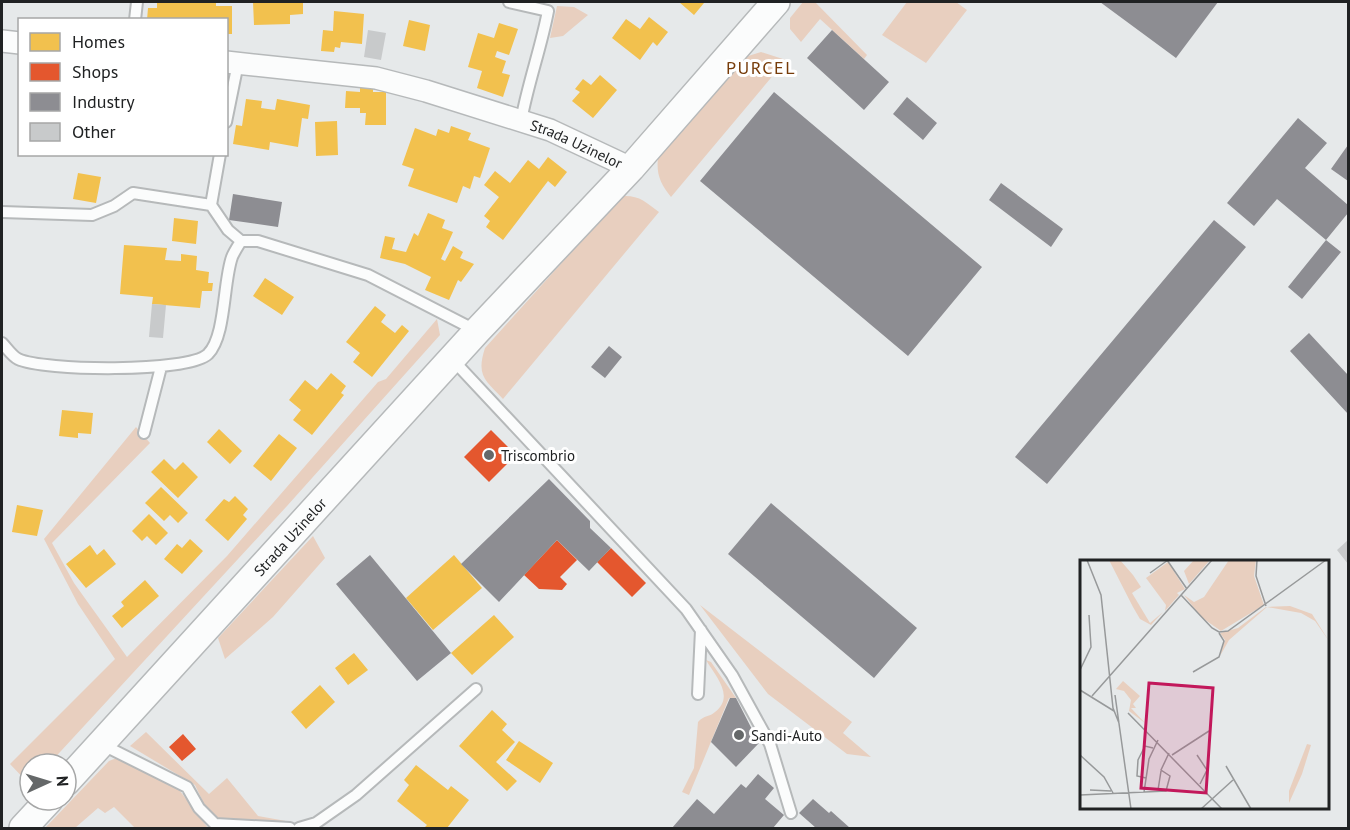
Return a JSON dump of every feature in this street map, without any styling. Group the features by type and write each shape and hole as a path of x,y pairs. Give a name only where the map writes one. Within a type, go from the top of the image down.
{"street":[{"name":"Strada Uzinelor","path":"78,769 452,358 631,168 776,2"},
{"path":"2,41 18,43"},
{"name":"Strada Uzinelor","path":"232,63 376,78 426,91 550,130 631,168"},
{"path":"23,828 38,812"}],"lane":[{"path":"135,18 137,2"},
{"name":"Strada Uzinelor","path":"509,2 548,11 543,38 529,78 521,120"},
{"name":"Strada Uzinelor","path":"228,102 232,63"},
{"path":"220,156 211,205 228,230 241,241 258,241 368,274 477,331"},
{"path":"2,212 92,215 114,206 133,193 211,205"},
{"path":"2,343 18,359 69,367 161,367 207,356 216,343 232,257 241,241"},
{"path":"452,358 686,609 732,675 770,744 791,813"},
{"path":"144,433 161,367"},
{"path":"698,694 700,630"},
{"path":"299,828 316,823 356,795 476,689"},
{"path":"101,744 187,787 199,808 215,824 290,828"}],"shaded area":[{"path":"803,2 815,2 867,55 864,59 820,19 801,42 790,29 790,18"},
{"path":"907,2 956,2 967,10 926,63 882,35"},
{"path":"557,6 574,7 588,15 563,36 550,38"},
{"path":"761,52 786,60 671,197 660,179 658,158 745,57"},
{"path":"622,196 638,198 659,212 503,399 484,377 481,365 485,348"},
{"path":"437,319 440,335 287,506 60,752 22,752 115,659 78,604 44,539 136,427 150,443 52,543 74,583 127,657 227,556 378,382 386,379"},
{"path":"313,536 325,558 273,617 225,659 218,638"},
{"path":"700,605 852,722 843,733 871,757 847,754 768,694"},
{"path":"706,660 711,662 736,698 729,698 689,795 682,792 694,768 698,722 721,706 724,693 719,680"},
{"path":"146,732 209,794 227,778 258,816 286,821 220,820 205,806 195,785 130,746"},
{"path":"18,756 18,772 10,764"},
{"path":"119,757 177,787 208,828 135,828 114,807 105,813 98,808 75,828 45,828 60,812 78,812 78,793 109,761"}],"building: Homes":[{"path":"157,2 216,2 216,6 232,6 232,34 228,34 228,18 147,18 148,8 157,8"},
{"path":"253,2 303,2 303,14 290,15 290,24 254,25"},
{"path":"679,2 703,2 704,3 694,15"},
{"path":"334,11 364,14 362,44 341,42 340,48 335,47 334,52 321,51 323,30 333,31"},
{"path":"649,17 668,32 657,46 653,42 640,60 612,38 626,19 640,29"},
{"path":"409,20 430,25 425,51 403,46"},
{"path":"499,23 518,29 509,55 497,51 495,57 506,61 502,73 510,75 503,97 477,88 482,71 468,67 478,33 494,38"},
{"path":"600,75 617,90 593,118 572,101 580,92 575,89 583,79 591,85"},
{"path":"360,85 373,85 373,92 386,92 386,125 365,125 366,113 360,113 360,108 345,108 346,91 360,92"},
{"path":"246,99 262,101 261,108 275,110 277,99 310,105 308,119 302,118 298,147 270,142 269,150 233,144 236,125 242,126"},
{"path":"337,121 338,155 316,156 315,122"},
{"path":"451,126 471,133 468,140 490,148 480,178 474,176 470,189 463,186 457,203 408,186 414,169 402,165 415,128 436,136 438,129 449,133"},
{"path":"548,157 567,172 555,187 548,181 503,240 486,227 490,221 484,216 499,197 484,185 495,171 510,183 528,160 539,169"},
{"path":"78,173 101,177 96,203 73,199"},
{"path":"428,213 445,220 442,228 453,232 441,259 445,261 453,246 463,252 460,258 474,264 461,282 458,280 449,300 425,290 431,277 405,264 380,258 385,236 395,238 392,249 406,252 414,233 418,236"},
{"path":"174,218 198,221 196,244 172,241"},
{"path":"124,245 167,248 165,260 181,261 181,254 197,256 196,270 209,272 208,283 213,283 212,291 202,291 200,308 152,304 153,297 120,294"},
{"path":"265,278 294,297 282,315 253,296"},
{"path":"375,306 386,315 381,322 395,333 402,325 409,331 372,377 353,362 360,353 346,342"},
{"path":"331,373 346,386 341,393 344,395 312,435 293,420 301,410 289,400 305,380 317,390"},
{"path":"62,410 93,413 91,434 78,433 78,438 59,436"},
{"path":"219,429 242,451 230,464 207,442"},
{"path":"279,434 297,448 271,481 253,466"},
{"path":"164,459 175,470 183,462 198,477 178,498 151,472"},
{"path":"161,487 188,513 178,523 170,515 164,521 145,503"},
{"path":"235,496 248,509 243,515 247,519 228,541 205,520 224,499 229,502"},
{"path":"17,505 43,510 37,536 12,532"},
{"path":"149,514 168,533 156,545 147,536 142,541 132,531"},
{"path":"190,539 203,551 182,574 164,559 177,544 182,548"},
{"path":"90,545 97,555 104,549 116,564 86,588 66,564"},
{"path":"454,555 482,588 433,630 406,598"},
{"path":"145,580 159,596 122,628 112,616 124,606 121,602"},
{"path":"494,615 514,637 472,675 451,653"},
{"path":"354,653 368,670 348,685 335,668"},
{"path":"320,685 335,702 306,729 291,712"},
{"path":"492,710 507,724 502,730 515,742 496,762 517,781 507,791 459,746"},
{"path":"519,741 553,763 540,783 506,760"},
{"path":"416,765 448,790 451,786 469,800 447,828 424,828 427,825 397,801 409,785 404,780"}],"building: Shops":[{"path":"491,430 516,455 489,482 464,457"},
{"path":"557,540 577,560 560,577 567,584 562,590 539,589 524,575"},
{"path":"611,548 646,583 632,597 597,562"},
{"path":"183,734 196,749 182,761 169,747"}],"building: Industry":[{"path":"1100,2 1218,2 1176,58"},
{"path":"832,30 889,82 864,110 807,58"},
{"path":"774,92 982,267 908,356 700,181"},
{"path":"907,97 937,123 923,140 893,114"},
{"path":"1298,118 1327,143 1305,168 1348,205 1348,213 1326,240 1277,199 1254,226 1227,203"},
{"path":"1348,145 1348,181 1331,169"},
{"path":"1001,183 1063,229 1051,247 989,200"},
{"path":"233,194 282,202 278,227 229,220"},
{"path":"1214,220 1246,247 1047,484 1015,457"},
{"path":"1326,240 1341,252 1302,299 1288,287"},
{"path":"1309,333 1348,375 1348,414 1290,351"},
{"path":"609,346 622,357 605,378 591,367"},
{"path":"549,479 590,521 590,528 611,548 589,571 557,540 499,602 461,564"},
{"path":"771,503 917,628 874,678 728,554"},
{"path":"370,555 451,653 417,681 336,584"},
{"path":"730,698 736,698 759,743 736,767 711,742"},
{"path":"758,774 774,788 765,799 784,815 773,828 672,828 697,799 714,814 741,784 746,788"},
{"path":"813,799 850,828 816,828 799,813"}],"building: Other":[{"path":"368,30 386,33 381,60 364,57"},
{"path":"152,304 166,305 163,338 149,337"},
{"path":"1348,540 1348,564 1337,550"}],"place":[{"name":"Triscombrio","path":"489,455"},
{"name":"Sandi-Auto","path":"739,735"}],"district":[{"name":"PURCEL","path":"761,67"}]}
